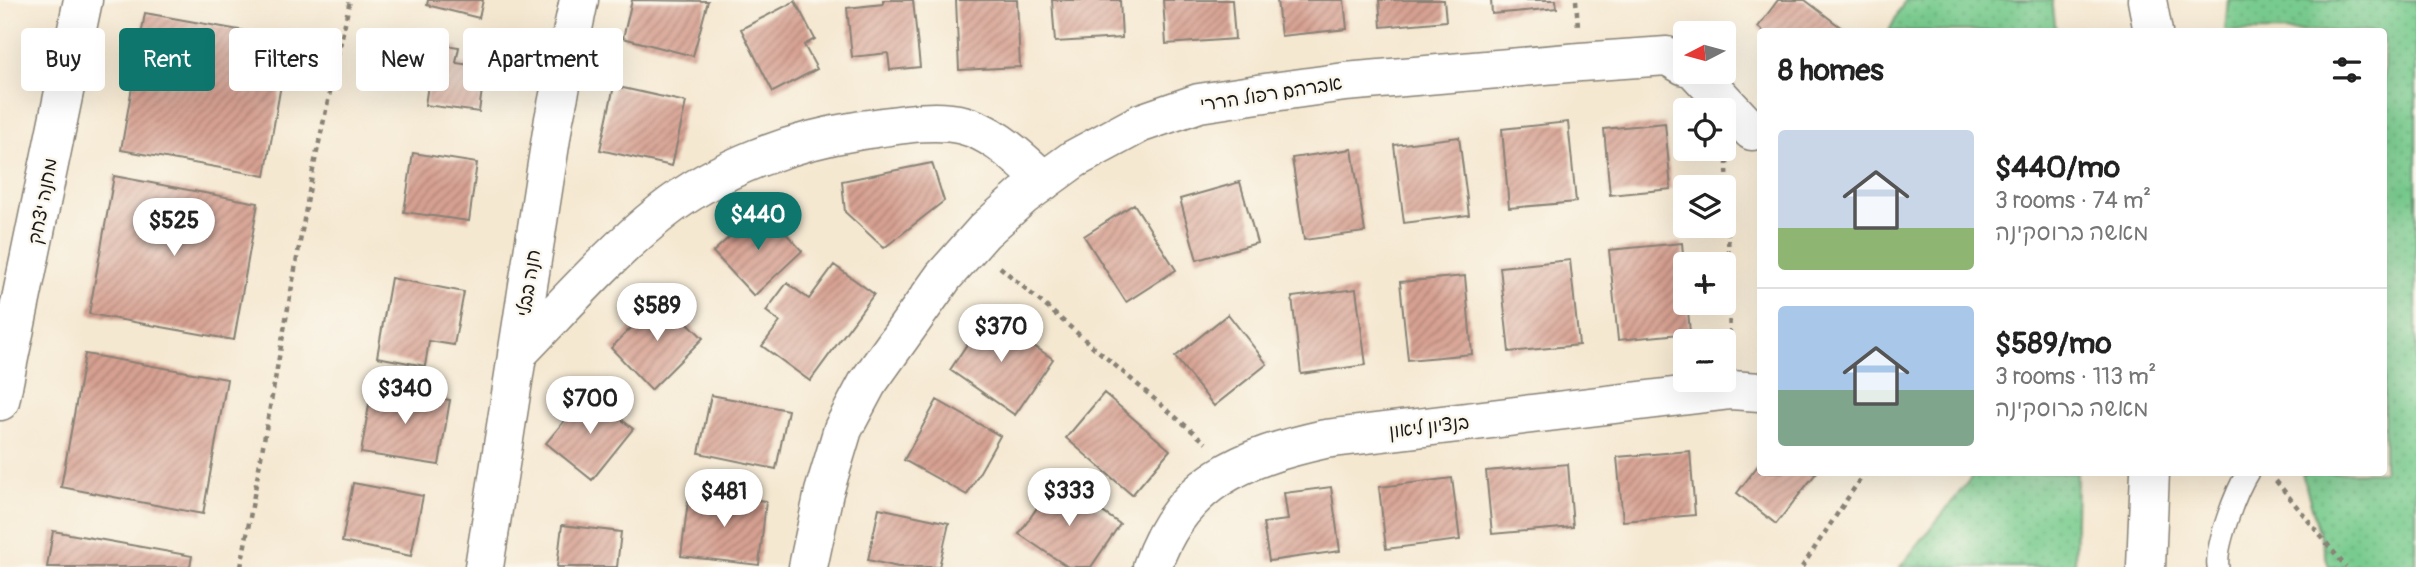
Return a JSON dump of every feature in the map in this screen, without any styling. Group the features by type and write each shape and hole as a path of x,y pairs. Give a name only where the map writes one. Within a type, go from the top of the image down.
{"street":[{"name":"מחנה יצחק","path":"0,401 83,0"},
{"name":"חנה בבלי","path":"484,567 554,119 579,0"},
{"path":"2147,0 2152,28"},
{"name":"אברהם רפול הררי","path":"808,567 824,492 843,429 867,384 906,326 973,244 1023,196 1074,159 1141,123 1199,103 1345,82 1667,56 1673,59"},
{"path":"1709,84 1722,98"},
{"path":"1736,113 1752,131"},
{"path":"517,354 619,250 663,211 719,176 766,154 818,137 918,121 956,123 985,131 1010,148 1044,181"},
{"name":"בנציון ליאון","path":"1153,567 1179,512 1213,480 1273,450 1325,439 1746,391"},
{"path":"2146,567 2150,476"}],"lane":[{"path":"2218,567 2217,559 2227,524 2246,476"}],"path":[{"path":"241,567 313,170 350,0"},
{"path":"1731,161 1746,391"},
{"path":"973,244 1236,468"},
{"path":"1802,567 1862,476"},
{"path":"2272,476 2346,567"}],"green space":[{"path":"1905,0 2052,0 2056,28 1891,28"},
{"path":"2228,0 2416,0 2416,567 2329,567 2303,476 2387,476 2387,28 2225,28"},
{"path":"1973,476 2077,476 2075,567 1900,567"}],"building":[{"path":"428,0 483,0 479,18 427,5"},
{"path":"632,0 708,1 693,56 623,38"},
{"path":"883,0 913,0 920,67 890,70 888,53 852,57 847,8 883,4"},
{"path":"956,0 1017,0 1020,67 959,70"},
{"path":"1052,0 1120,0 1122,38 1055,42"},
{"path":"1163,0 1232,0 1235,39 1166,44"},
{"path":"1277,0 1344,0 1347,29 1281,36"},
{"path":"1379,0 1444,0 1446,21 1381,27"},
{"path":"1491,0 1556,0 1557,8 1492,14"},
{"path":"1778,0 1805,0 1842,28 1759,28"},
{"path":"795,1 815,39 804,45 817,69 773,92 741,29"},
{"path":"145,13 229,28 229,91 280,91 265,176 121,150 131,91 215,91 215,28 142,28"},
{"path":"449,46 459,47 456,63 463,64 463,91 482,91 479,112 425,105 427,91 449,91"},
{"path":"623,88 686,102 672,166 600,150 613,91 623,91"},
{"path":"1568,122 1576,202 1509,208 1502,129"},
{"path":"1665,123 1671,189 1610,195 1604,129"},
{"path":"1459,137 1469,215 1404,223 1394,145"},
{"path":"1352,149 1365,232 1304,240 1292,158"},
{"path":"413,153 477,163 469,221 404,212"},
{"path":"932,163 944,201 884,248 845,212 842,181"},
{"path":"114,176 258,203 234,340 89,314"},
{"path":"1240,182 1257,243 1197,260 1180,199"},
{"path":"1134,204 1176,270 1126,302 1084,236"},
{"path":"762,207 802,251 754,296 713,252"},
{"path":"1682,243 1683,252 1673,252 1673,315 1688,315 1690,329 1673,329 1673,335 1618,340 1609,250"},
{"path":"1570,260 1579,345 1509,352 1500,267"},
{"path":"834,265 874,294 810,381 762,346 780,322 766,311 787,283 809,299"},
{"path":"1465,276 1472,354 1408,360 1400,282"},
{"path":"391,278 464,292 454,345 429,341 425,366 377,357"},
{"path":"1356,289 1366,365 1301,374 1292,297"},
{"path":"662,297 703,338 651,390 611,348"},
{"path":"987,314 1053,359 1015,415 950,370"},
{"path":"1228,314 1267,364 1214,406 1175,357"},
{"path":"85,354 227,379 203,514 61,487"},
{"path":"372,387 450,400 439,465 361,453"},
{"path":"588,392 633,429 592,480 546,443"},
{"path":"1104,393 1170,450 1132,495 1066,438"},
{"path":"711,395 788,410 776,469 699,453"},
{"path":"937,400 1000,436 967,495 904,460"},
{"path":"1690,451 1695,515 1623,521 1617,457"},
{"path":"1568,464 1573,527 1492,534 1486,471"},
{"path":"1757,467 1757,476 1814,476 1776,524 1737,493"},
{"path":"1452,478 1460,540 1386,549 1379,487"},
{"path":"1056,480 1120,524 1091,567 1068,567 1019,534"},
{"path":"353,483 423,496 411,556 342,542"},
{"path":"1331,487 1340,551 1269,561 1263,523 1288,520 1284,493"},
{"path":"689,493 766,501 759,565 681,556"},
{"path":"879,508 949,523 939,567 898,567 868,560"},
{"path":"562,525 621,532 617,567 557,567"},
{"path":"53,531 192,556 190,567 47,567"}]}
